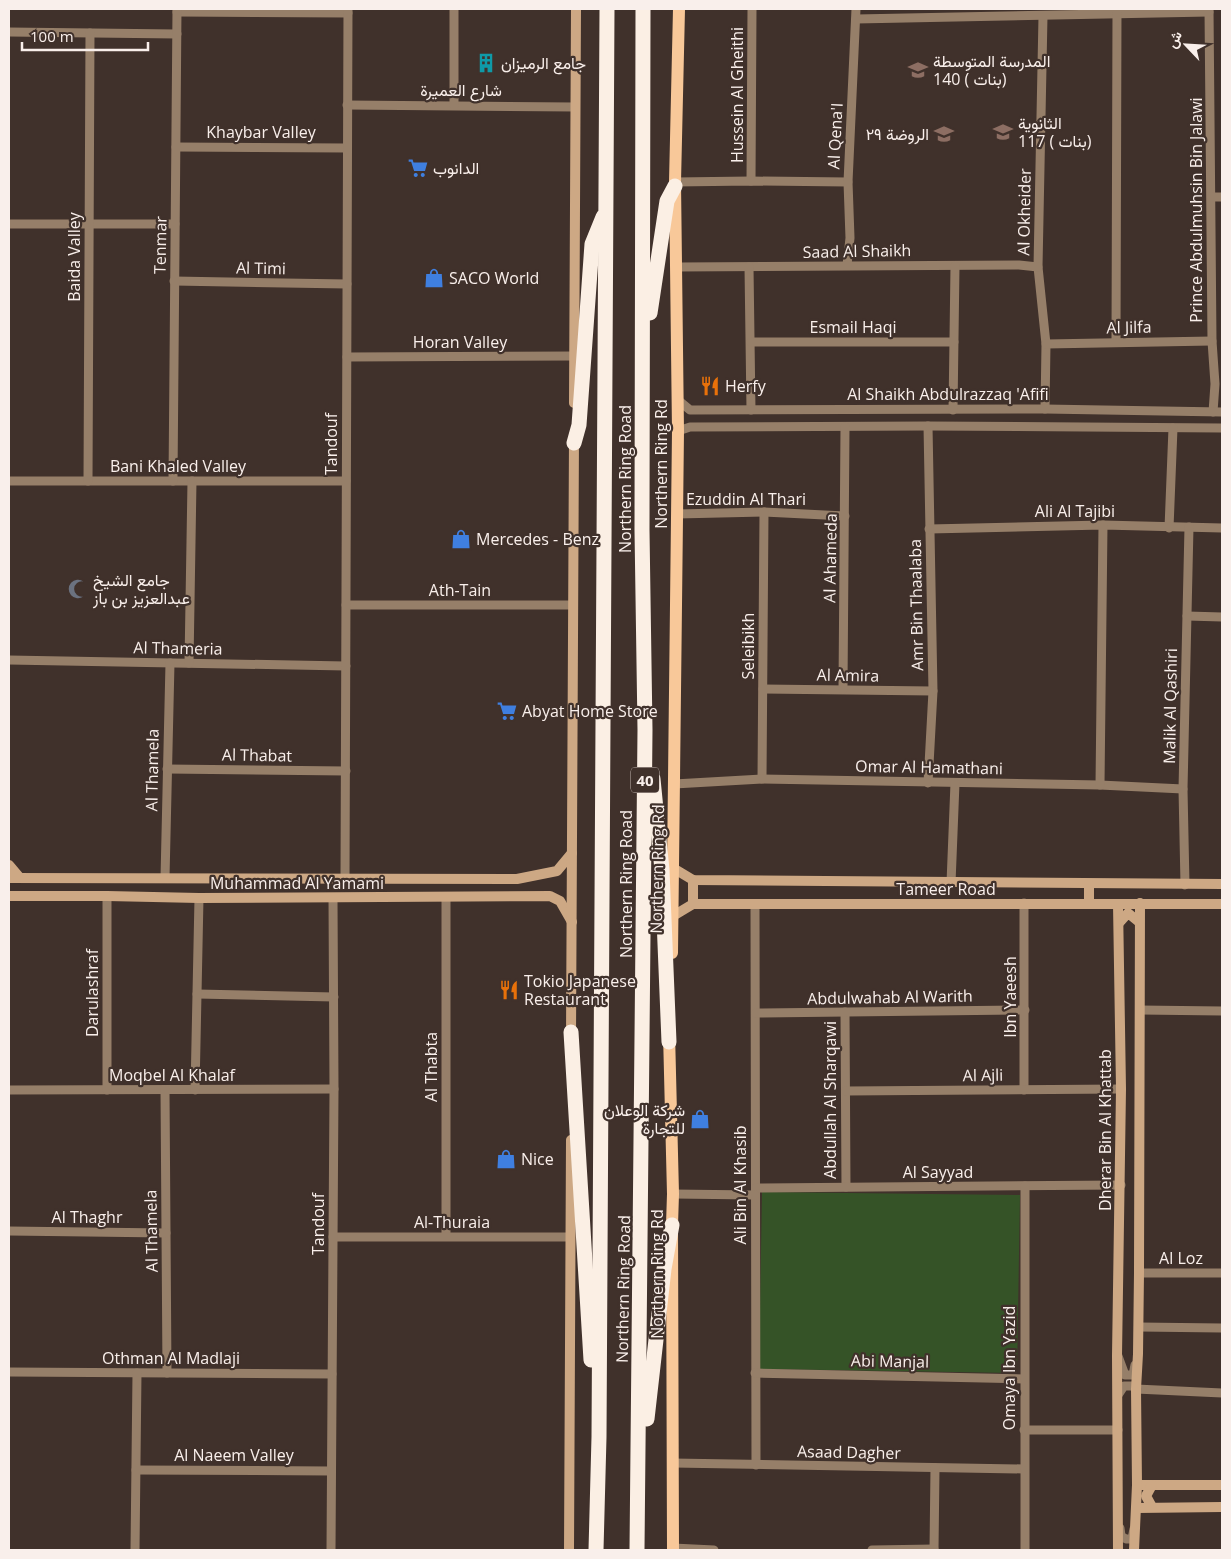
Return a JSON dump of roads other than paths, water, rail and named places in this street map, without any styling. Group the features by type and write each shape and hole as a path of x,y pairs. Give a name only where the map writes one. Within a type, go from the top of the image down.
{"highway":[{"name":"Northern Ring Road","path":"596,1550 599,1437 608,9"},
{"name":"Northern Ring Road","path":"637,1550 645,730 642,530 643,9"},
{"path":"643,346 648,327 667,201 675,184"},
{"path":"574,443 579,425 592,244 606,208"},
{"path":"645,730 653,774 662,870 669,1042"},
{"path":"571,1032 590,1347 599,1437"},
{"path":"637,1503 664,1269 672,1224"}],"main road":[{"name":"Northern Ring Rd","path":"673,1549 673,1194 669,1042 674,868 677,514 684,429 678,400 675,184 679,9"}],"street":[{"path":"454,9 454,105"},
{"path":"569,1550 576,9"},
{"name":"Hussein Al Gheithi","path":"751,180 752,9"},
{"name":"Al Qena'I","path":"847,265 850,238 848,182 856,9"},
{"path":"177,10 348,11"},
{"name":"Tenmar","path":"173,481 177,10"},
{"path":"856,19 1043,16 1209,10"},
{"name":"Prince Abdulmuhsin Bin Jalawi","path":"1209,10 1212,341 1214,384 1218,412"},
{"name":"Tandouf","path":"345,878 348,11"},
{"path":"1116,341 1117,12"},
{"name":"Al Okheider","path":"1043,16 1038,267 1046,344 1045,409"},
{"path":"9,32 177,34"},
{"name":"Baida Valley","path":"88,481 90,33"},
{"name":"شارع العميرة","path":"347,104 575,107"},
{"name":"Khaybar Valley","path":"176,147 347,148"},
{"path":"675,184 751,180 848,182"},
{"path":"1212,196 1222,197"},
{"path":"1212,210 1222,210"},
{"path":"9,224 175,224"},
{"name":"Saad Al Shaikh","path":"677,267 1019,265 1038,267"},
{"path":"953,410 955,266"},
{"path":"749,267 750,410"},
{"name":"Al Timi","path":"174,281 347,284"},
{"name":"Al Jilfa","path":"1046,344 1116,341 1212,341"},
{"name":"Esmail Haqi","path":"751,342 954,342"},
{"name":"Horan Valley","path":"347,357 574,356"},
{"path":"1214,384 1222,391"},
{"path":"678,400 690,410 684,429"},
{"name":"Al Shaikh Abdulrazzaq 'Afifi","path":"690,410 1045,409 1218,412"},
{"name":"Al Shaikh Abdulrazzaq 'Afifi","path":"684,429 928,426 1222,428"},
{"name":"Amr Bin Thaalaba","path":"928,426 933,691 928,783"},
{"name":"Al Ahameda","path":"843,689 845,427"},
{"path":"1170,528 1173,428"},
{"name":"Bani Khaled Valley","path":"9,482 346,480"},
{"path":"189,663 192,481"},
{"name":"Ezuddin Al Thari","path":"677,514 764,512 845,516"},
{"name":"Seleibikh","path":"762,779 764,512"},
{"path":"1100,785 1103,525"},
{"name":"Ali Al Tajibi","path":"929,529 1103,525 1222,528"},
{"name":"Malik Al Qashiri","path":"1185,885 1183,789 1189,527"},
{"name":"Ath-Tain","path":"346,605 573,605"},
{"path":"1187,616 1222,617"},
{"name":"Al Thameria","path":"9,660 346,666"},
{"name":"Al Thamela","path":"165,878 170,663"},
{"name":"Al Amira","path":"763,689 933,691"},
{"name":"Al Thabat","path":"167,769 346,771"},
{"name":"Omar Al Hamathani","path":"674,784 762,779 1100,785 1183,789"},
{"path":"952,883 955,783"},
{"name":"Muhammad Al Yamami","path":"14,878 517,879 557,871 572,853"},
{"path":"9,866 14,878"},
{"path":"674,868 693,880 1222,884"},
{"path":"124,878 124,896"},
{"path":"517,879 525,880 526,883 517,898"},
{"path":"673,916 692,904 693,880"},
{"path":"1073,884 1073,903"},
{"path":"1089,903 1090,884"},
{"name":"Muhammad Al Yamami","path":"9,896 517,898 550,896 560,901 572,923"},
{"name":"Darulashraf","path":"107,896 107,1090"},
{"path":"195,1090 199,898"},
{"name":"Tandouf","path":"331,1550 334,1089 333,898"},
{"name":"Al Thabta","path":"446,898 446,1236"},
{"path":"1134,1550 1137,1485 1136,1389 1139,1273 1140,903"},
{"name":"Tameer Road","path":"692,904 1222,904"},
{"name":"Ibn Yaeesh","path":"1024,904 1024,1090"},
{"name":"Dherar Bin Al Khattab","path":"1118,904 1121,1089 1118,1550"},
{"name":"Ali Bin Al Khasib","path":"755,905 756,1465"},
{"path":"1119,923 1128,913 1140,922"},
{"path":"197,994 334,997"},
{"name":"Abdulwahab Al Warith","path":"756,1013 1025,1010"},
{"path":"1140,1010 1222,1011"},
{"name":"Abdullah Al Sharqawi","path":"845,1012 846,1187"},
{"name":"Moqbel Al Khalaf","path":"9,1090 334,1089"},
{"name":"Al Ajli","path":"846,1091 1121,1089"},
{"name":"Al Thamela","path":"165,1090 167,1373"},
{"name":"Al Sayyad","path":"673,1194 846,1187 1121,1185"},
{"name":"Omaya Ibn Yazid","path":"1025,1186 1025,1550"},
{"name":"Al Thaghr","path":"9,1232 166,1233"},
{"name":"Al-Thuraia","path":"333,1237 570,1237"},
{"name":"Al Loz","path":"1139,1273 1222,1273"},
{"path":"1138,1326 1222,1328"},
{"path":"1118,1356 1126,1375 1133,1374 1138,1354"},
{"name":"Othman Al Madlaji","path":"9,1372 332,1374"},
{"path":"135,1550 137,1372"},
{"name":"Abi Manjal","path":"756,1373 1024,1379"},
{"path":"1118,1395 1124,1386 1132,1386 1136,1389 1222,1393"},
{"path":"1024,1430 1118,1430"},
{"name":"Asaad Dagher","path":"673,1463 1024,1469"},
{"path":"872,1550 934,1550 935,1468"},
{"name":"Al Naeem Valley","path":"136,1470 332,1471"},
{"path":"1137,1485 1222,1485"},
{"path":"1152,1485 1146,1496 1152,1507"},
{"path":"1136,1508 1222,1507"},
{"path":"1119,1523 1121,1536 1129,1540 1132,1539 1135,1521"},
{"path":"673,1549 714,1550"}],"place":[{"name":"جامع الرميزان","path":"486,63"},
{"name":"المدرسة المتوسطة 140 ( بنات)","path":"918,70"},
{"name":"الثانوية 117 ( بنات)","path":"1003,132"},
{"name":"الروضة ٢٩","path":"944,134"},
{"name":"الدانوب","path":"418,168"},
{"name":"SACO World","path":"434,278"},
{"name":"Herfy","path":"710,386"},
{"name":"Mercedes - Benz","path":"461,539"},
{"name":"جامع الشيخ عبدالعزيز بن باز","path":"78,589"},
{"name":"Abyat Home Store","path":"507,711"},
{"name":"Tokio Japanese Restaurant","path":"509,990"},
{"name":"شركة الوعلان للتجارة","path":"700,1119"},
{"name":"Nice","path":"506,1159"}]}
